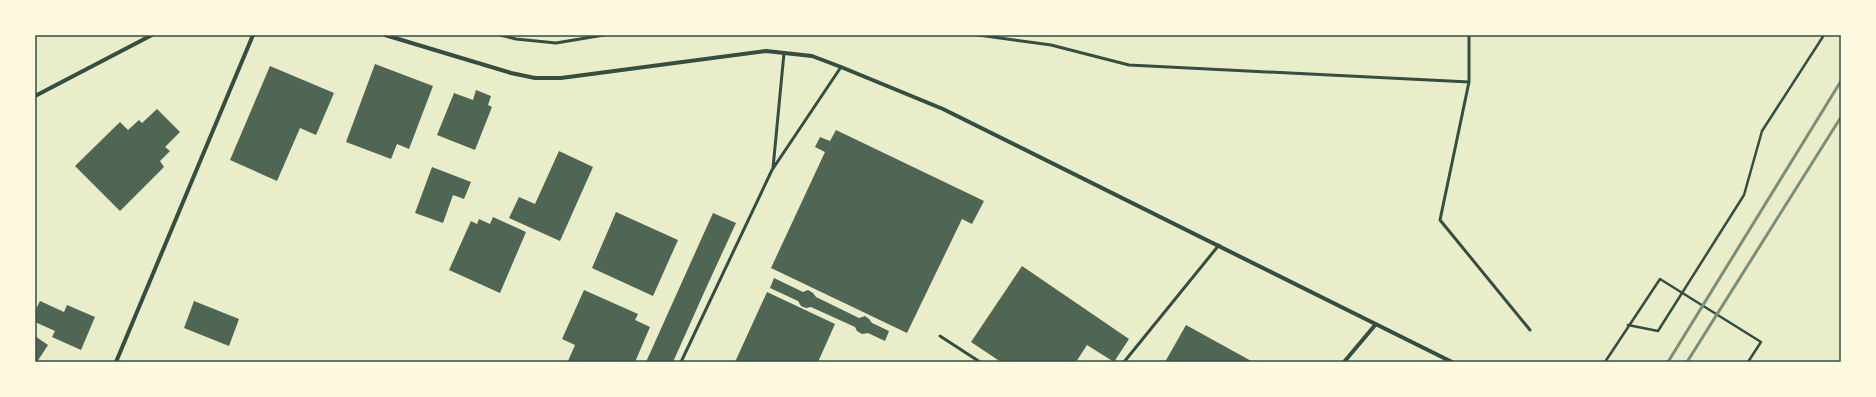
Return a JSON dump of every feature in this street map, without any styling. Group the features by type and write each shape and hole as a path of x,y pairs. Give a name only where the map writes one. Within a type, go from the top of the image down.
{"street":[{"path":"35,96 152,35"},
{"path":"116,362 253,35"},
{"path":"385,35 511,73 535,78 561,78 766,51 812,56 943,109 1452,362"},
{"path":"1344,362 1376,324"}],"lane":[{"path":"500,35 516,39 556,43 604,35"},
{"path":"978,35 1051,45 1129,65 1469,82"},
{"path":"1469,35 1469,82 1440,220 1530,330"},
{"path":"772,170 784,53"},
{"path":"681,362 772,170 841,67"},
{"path":"1124,362 1219,245"},
{"path":"940,336 980,362"}],"path":[{"path":"1628,325 1658,331 1744,194 1762,131 1824,35"},
{"path":"1605,362 1628,325 1660,279 1761,342 1748,362"}],"building":[{"path":"375,64 433,86 409,149 397,144 391,159 346,142"},
{"path":"270,66 334,93 316,135 300,128 277,181 230,160"},
{"path":"476,90 491,96 488,105 492,107 475,150 437,135 454,93 473,100"},
{"path":"157,109 180,132 165,147 170,151 160,161 164,167 120,211 75,166 120,122 128,130 139,120 142,123"},
{"path":"836,130 984,201 972,224 962,219 907,333 771,268 825,152 815,147 820,137 830,141"},
{"path":"559,151 593,167 560,241 509,218 519,197 535,204"},
{"path":"432,167 471,182 464,199 453,195 443,223 415,213"},
{"path":"616,212 678,240 653,296 592,268"},
{"path":"713,213 736,223 673,362 646,362"},
{"path":"493,217 526,232 500,293 449,270 471,221 477,224 479,219 490,224"},
{"path":"1022,266 1129,339 1114,362 1087,345 1076,362 1001,362 971,342"},
{"path":"774,278 803,292 808,290 816,297 859,318 865,316 872,323 889,331 885,341 868,333 862,334 857,331 855,327 811,307 806,308 801,306 798,301 770,288"},
{"path":"584,290 638,314 635,320 650,327 635,362 568,361 575,345 562,339"},
{"path":"767,292 835,324 818,362 735,362"},
{"path":"40,301 64,312 67,305 95,317 81,350 52,337 55,331 35,322 35,311"},
{"path":"194,301 239,319 229,346 184,328"},
{"path":"1186,325 1253,362 1165,362"},
{"path":"35,336 48,345 37,362 35,362"}],"railway":[{"path":"1668,362 1841,81"},
{"path":"1687,362 1841,117"}]}
